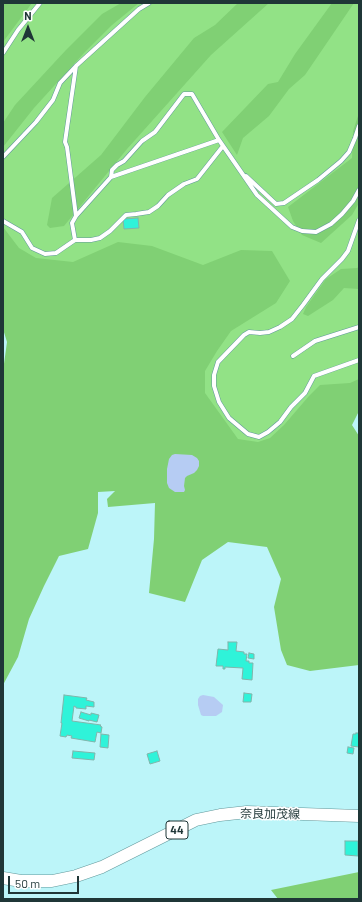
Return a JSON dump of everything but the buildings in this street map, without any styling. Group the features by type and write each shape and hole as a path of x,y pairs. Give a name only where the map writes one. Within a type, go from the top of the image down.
{"main road":[{"name":"奈良加茂線","path":"3,878 21,881 52,881 76,876 102,867 196,820 220,815 247,812 359,816"}],"lane":[{"path":"3,53 18,30 40,3"},
{"path":"3,158 36,122 53,100 60,83 76,66 139,9 149,3"},
{"path":"76,66 65,142 67,147 76,216"},
{"path":"111,177 112,170 124,161 142,141 155,132 184,94 192,94 218,140 257,195 292,227 302,231 316,232 330,224 342,214 353,201 359,190"},
{"path":"239,168 276,204 284,203 318,180 340,162 349,152 359,126"},
{"path":"74,240 72,223 76,216 111,177 218,140"},
{"path":"3,221 22,232 32,248 45,254 56,253 74,240 91,240 100,238 110,231 126,214 149,212 158,206 168,195 184,184 196,180 223,146"},
{"path":"359,220 348,251 322,279 292,319 269,332 249,332 244,335 218,362 214,375 214,386 220,402 229,418 248,434 259,437 280,422 291,407 305,393 314,376 359,360"},
{"path":"293,356 315,341 359,327"}],"green space":[{"path":"3,3 359,3 359,405 222,457 3,273"},
{"path":"3,3 32,3 3,42"},
{"path":"121,3 139,3 112,25 84,53 34,108 3,147 3,123 15,105 102,14"},
{"path":"238,3 269,3 211,55 127,149 64,226 50,228 47,225 52,198 101,155 145,97 194,38 215,25"},
{"path":"332,3 354,3 305,75 289,89 269,116 243,138 237,155 222,132 268,84 278,82 295,54"},
{"path":"359,113 359,203 352,215 321,243 302,235 293,221 288,207 352,158 353,131"},
{"path":"3,227 19,248 36,258 73,262 118,242 152,246 203,265 241,250 272,251 290,281 276,303 231,331 205,371 205,393 238,439 258,442 270,438 284,425 320,385 350,383 359,379 359,411 352,425 359,436 359,665 310,671 287,665 281,650 274,607 281,579 267,547 228,542 202,560 185,602 149,593 154,539 155,503 108,507 107,499 115,491 98,492 98,513 88,549 59,556 29,619 18,657 3,685 3,371 7,342 3,329"},
{"path":"359,267 359,289 344,288 333,300 308,316 303,314 306,307 326,279 341,269"},
{"path":"359,872 359,899 278,899 271,890"}],"water":[{"path":"175,454 192,455 199,461 197,470 185,478 184,492 175,492 169,488 167,483 169,459"},
{"path":"203,695 214,697 223,705 222,712 216,716 201,715 198,699"}]}
